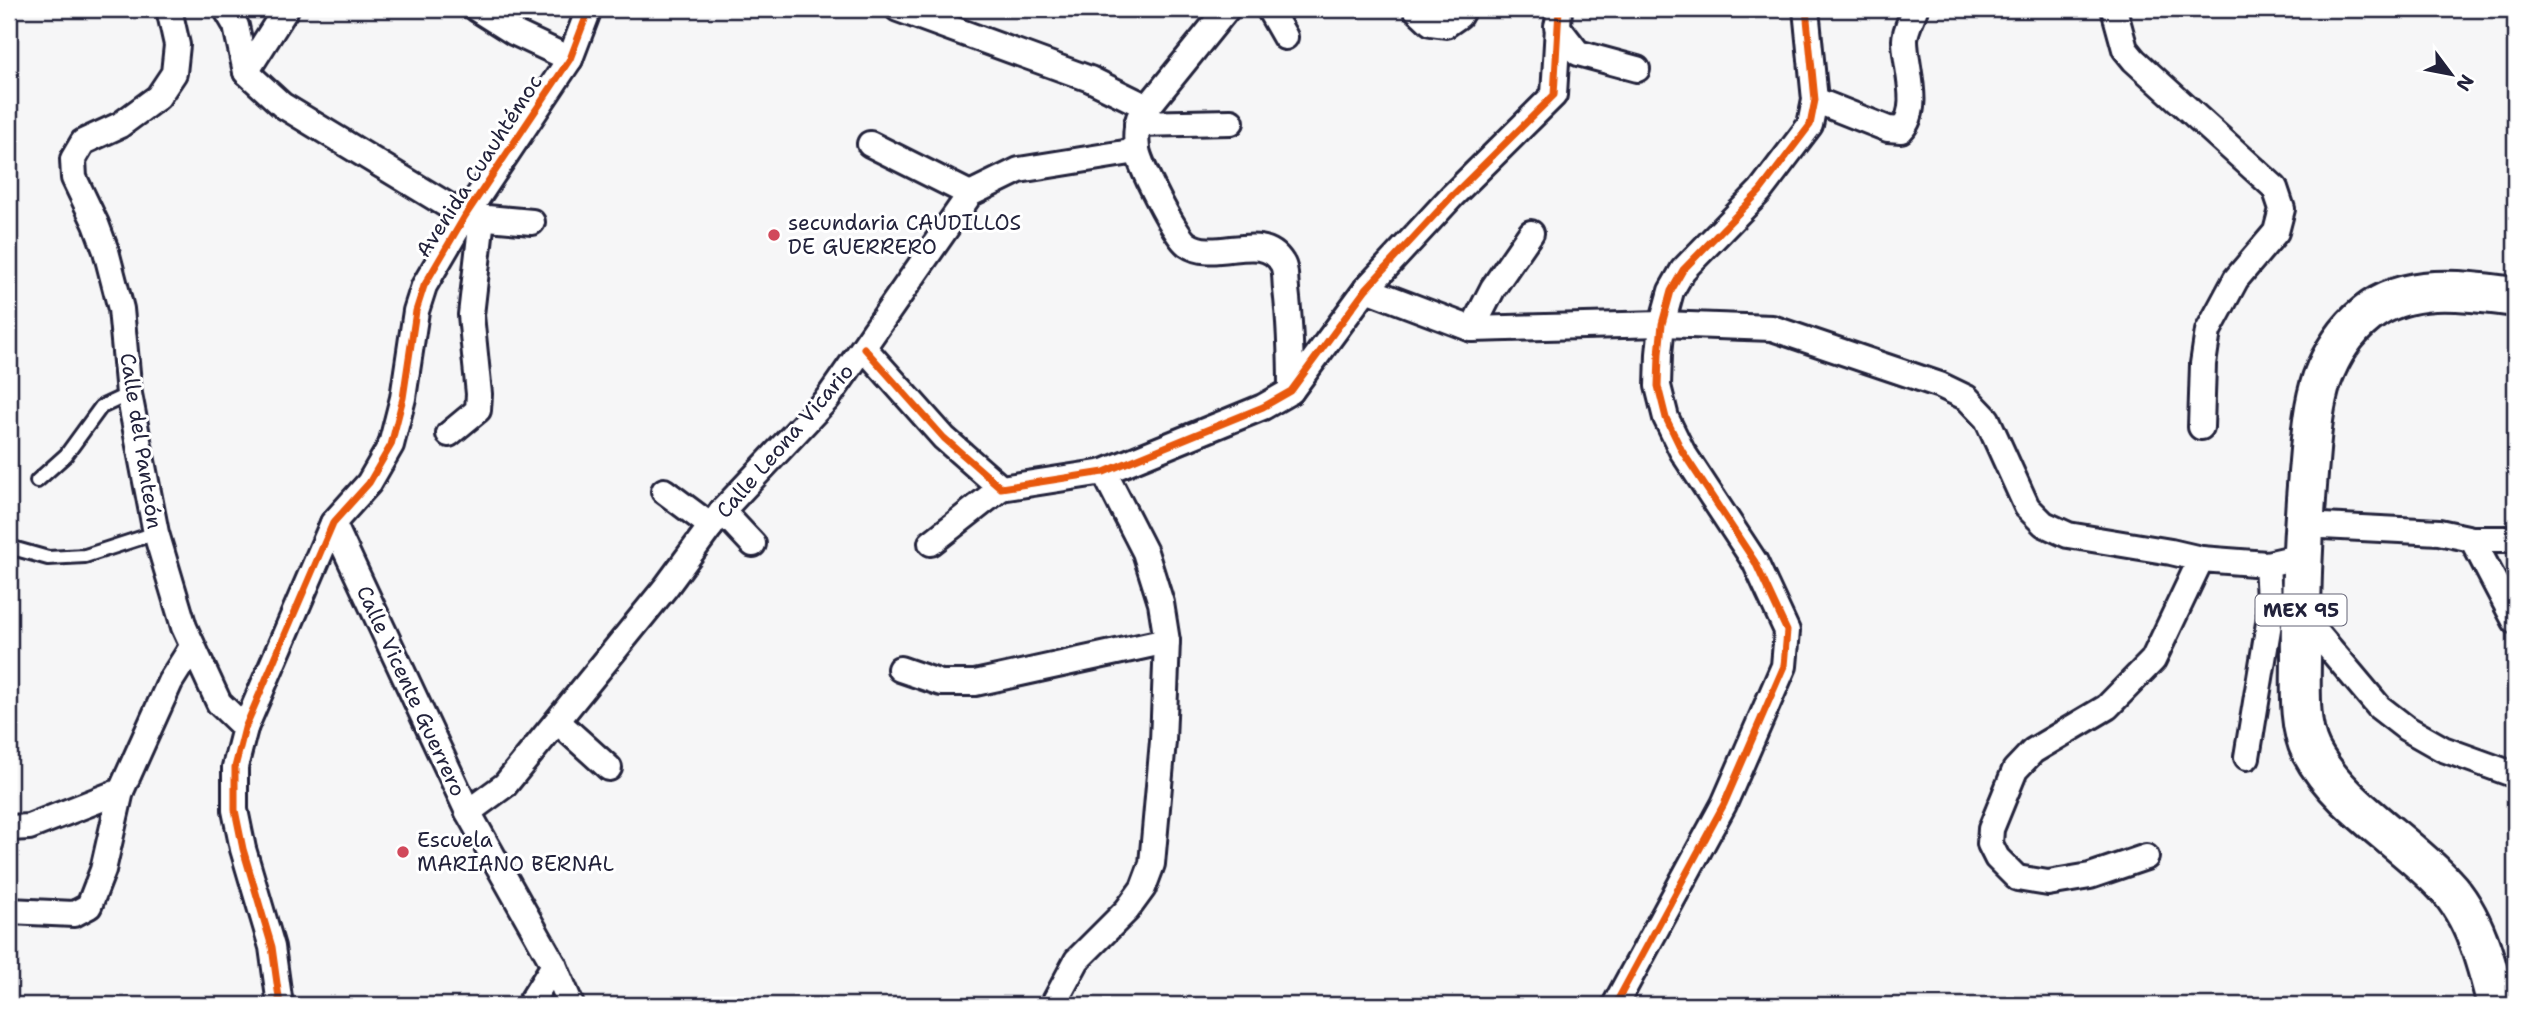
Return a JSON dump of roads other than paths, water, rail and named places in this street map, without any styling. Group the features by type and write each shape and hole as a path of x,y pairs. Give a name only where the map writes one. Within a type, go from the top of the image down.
{"main road":[{"name":"MEX 95","path":"2497,1005 2486,961 2465,913 2447,886 2332,782 2310,749 2302,714 2301,612 2291,548 2322,378 2346,337 2368,313 2398,298 2435,291 2515,297"}],"street":[{"name":"Calle del Panteón","path":"169,9 177,45 174,73 158,97 120,125 83,142 73,159 74,178 106,251 121,309 129,394 156,533 191,647 219,703 245,728"},
{"path":"226,9 236,26 246,72 282,105 473,217 532,222"},
{"path":"246,72 286,9"},
{"path":"477,9 515,33 570,59"},
{"name":"Avenida Cuauhtémoc","path":"280,1005 272,947 243,849 235,810 235,767 245,728 332,523 369,483 391,445 403,398 416,311 424,286 473,217 570,59 589,9"},
{"path":"898,9 1090,79 1142,115 1231,122"},
{"path":"1227,9 1142,115 1137,151 1173,227 1187,244 1209,251 1254,247 1271,251 1283,264 1291,327 1291,391"},
{"path":"1269,9 1285,37"},
{"path":"1416,9 1431,23 1446,25 1459,16 1463,9"},
{"path":"1615,1005 1724,804 1784,666 1787,631 1755,562 1682,452 1665,418 1658,386 1662,324 1671,290 1683,270 1760,191 1810,125 1815,100 1805,9"},
{"path":"1815,100 1888,129 1901,130 1909,122 1911,104 1905,36 1915,9"},
{"path":"2115,9 2125,49 2134,60 2275,188 2282,209 2276,232 2236,279 2208,331 2203,364 2202,427"},
{"path":"1558,18 1578,53 1637,69"},
{"path":"931,543 1002,488 1104,472 1263,407 1291,391 1366,289 1452,196 1554,95 1558,18"},
{"path":"870,144 970,194"},
{"name":"Calle Leona Vicario","path":"468,812 505,785 666,587 716,519 828,398 970,194 1019,170 1137,151"},
{"path":"449,434 478,410 479,394 471,315 473,217"},
{"path":"1472,329 1493,288 1531,233"},
{"path":"1366,289 1472,329 1662,324 1772,328 1940,385 1967,398 1987,419 2026,507 2044,524 2068,535 2201,559 2439,532 2473,539 2515,538"},
{"path":"864,348 944,438 1002,488"},
{"path":"1053,1005 1077,960 1127,910 1143,888 1152,864 1163,741 1167,641 1161,603 1145,552 1104,472"},
{"path":"664,491 716,519 754,544"},
{"name":"Calle Vicente Guerrero","path":"332,523 468,812 554,965 571,1005"},
{"path":"2473,539 2515,621"},
{"path":"2247,757 2270,617 2291,548"},
{"path":"2146,857 2090,876 2048,883 2017,878 1997,858 1990,844 1992,829 2015,770 2033,751 2107,707 2153,660 2201,559"},
{"path":"2301,612 2379,707 2406,728 2443,749 2515,775"},
{"path":"900,670 941,683 975,683 1167,641"},
{"path":"9,911 74,915 89,906 103,870 121,791 170,682 191,647"},
{"path":"558,722 609,768"},
{"path":"9,828 29,827 121,791"},
{"path":"528,1005 554,965"}],"lane":[{"path":"37,481 66,455 101,407 129,394"},
{"path":"9,547 48,558 85,556 156,533"}],"place":[{"name":"secundaria CAUDILLOS DE GUERRERO","path":"774,235"},
{"name":"Escuela MARIANO BERNAL","path":"403,852"}]}
